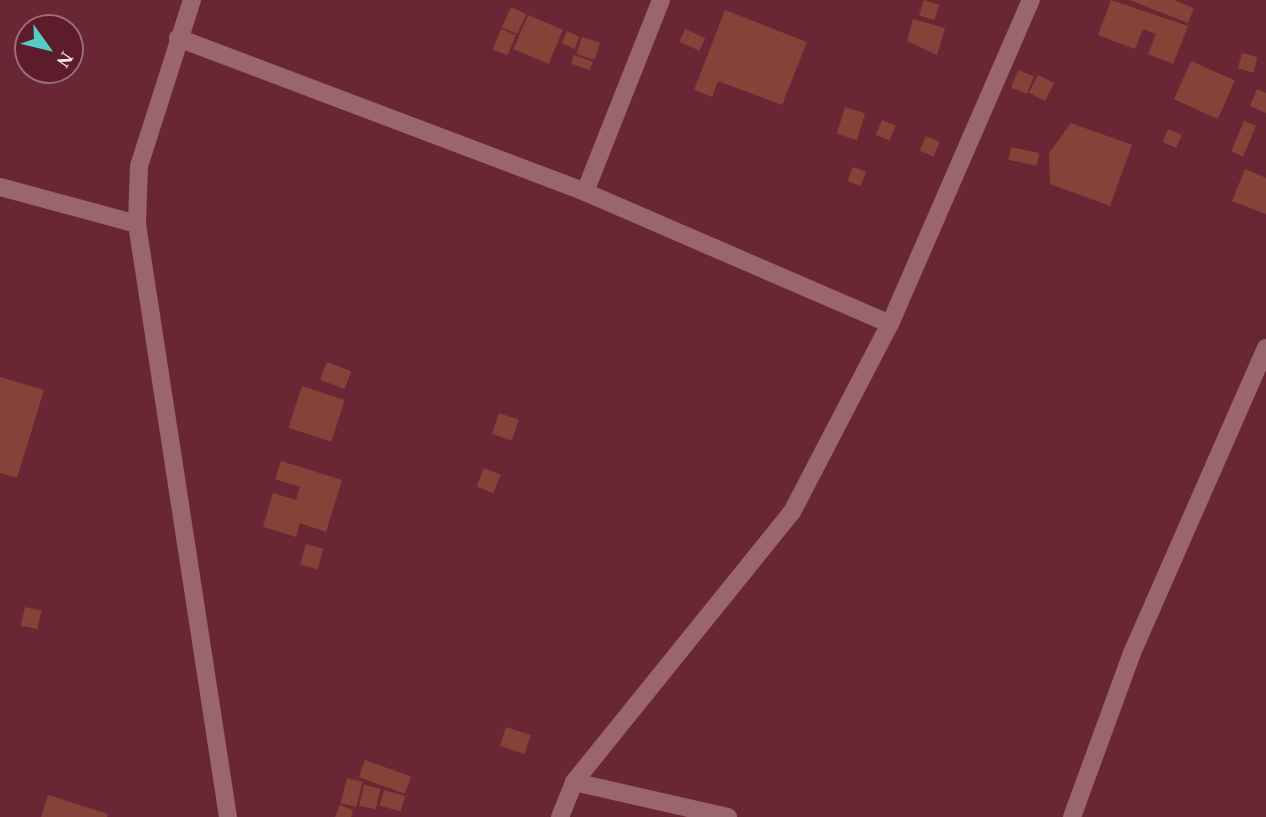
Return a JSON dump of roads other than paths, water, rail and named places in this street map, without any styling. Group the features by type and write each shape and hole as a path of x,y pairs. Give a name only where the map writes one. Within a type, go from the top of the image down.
{"street":[{"path":"192,0 139,166 137,224 228,817"},
{"path":"585,192 661,0"},
{"path":"560,817 574,782 792,512 890,324 1031,0"},
{"path":"178,38 585,192 890,324"},
{"path":"0,187 137,224"},
{"path":"1072,817 1132,653 1266,348"},
{"path":"574,782 728,817"}]}
